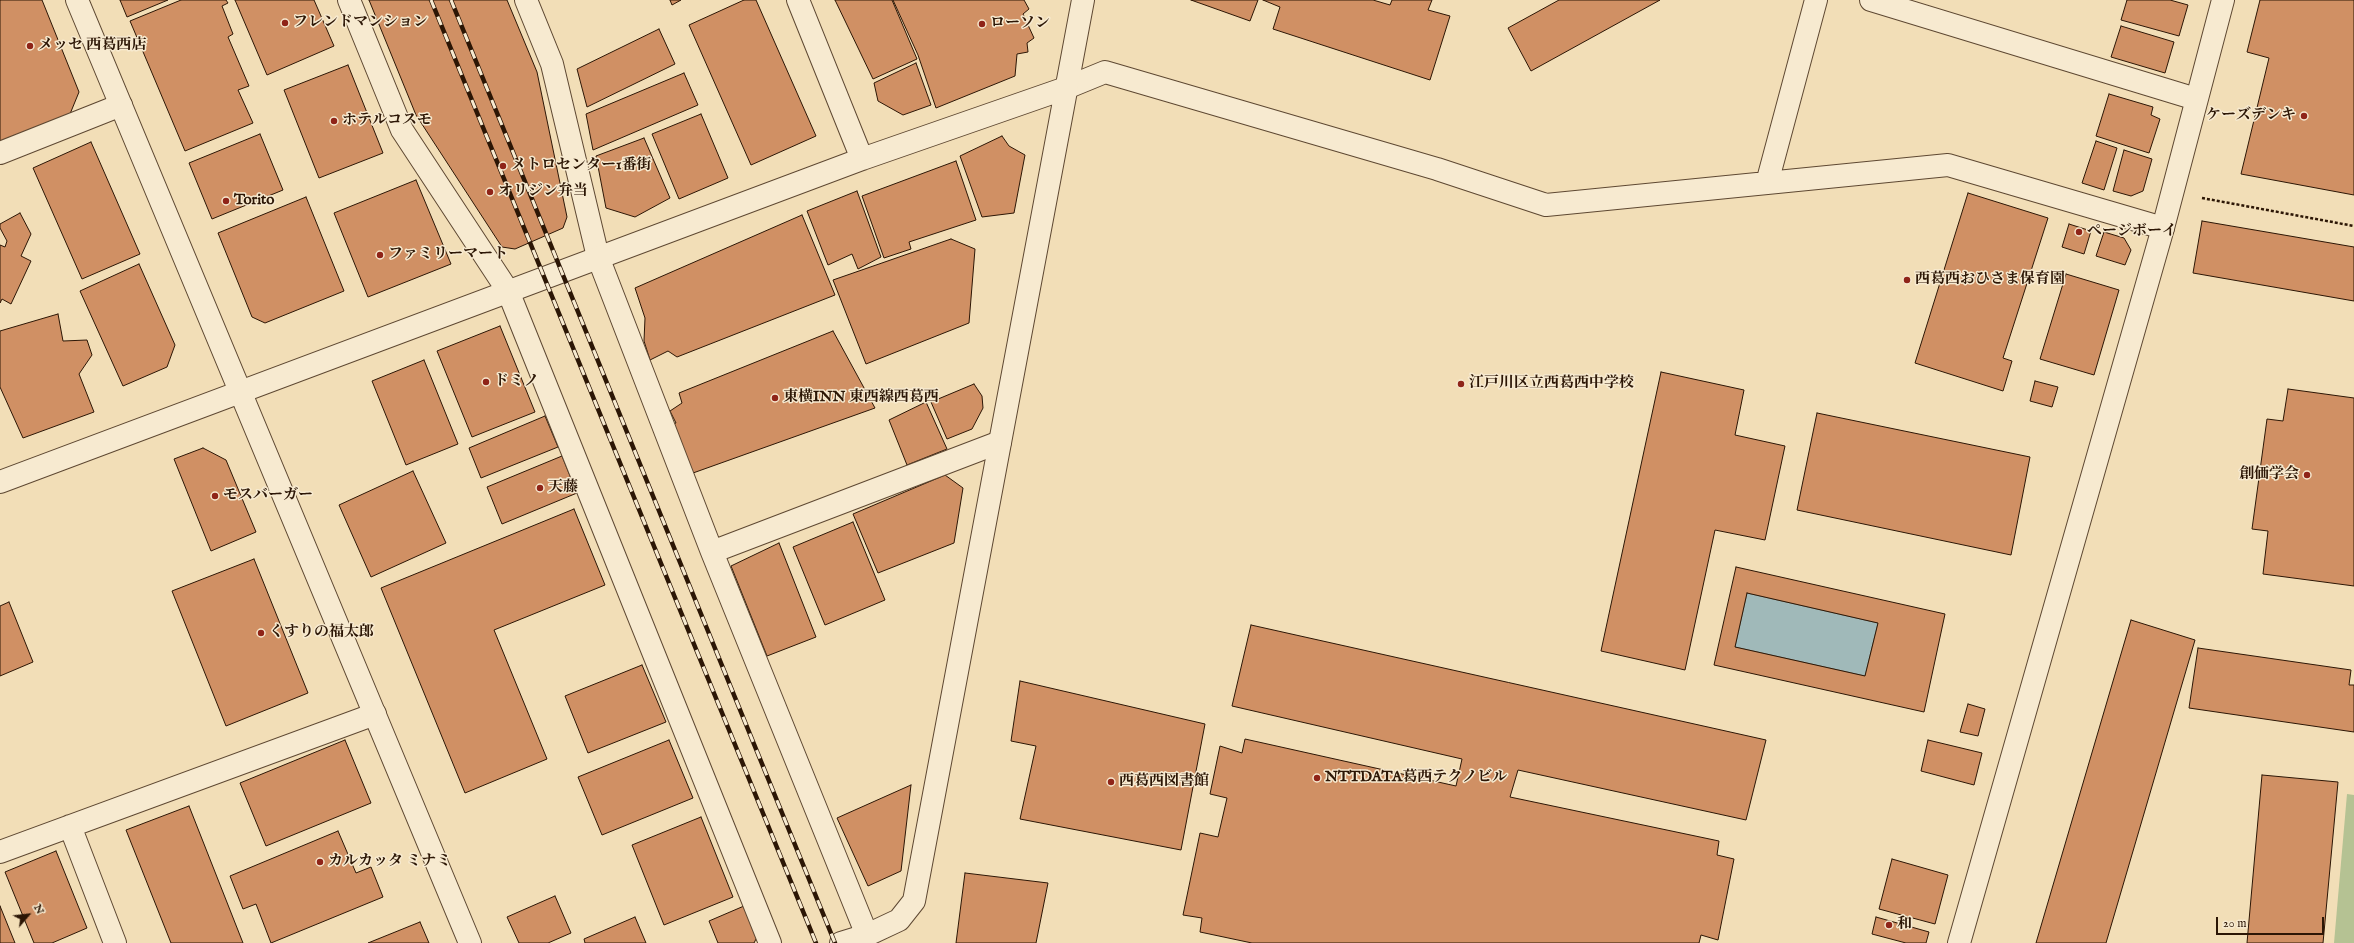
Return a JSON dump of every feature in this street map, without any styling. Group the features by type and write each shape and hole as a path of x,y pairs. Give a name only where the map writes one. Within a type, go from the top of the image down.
{"street":[{"path":"77,0 470,943"},
{"path":"349,0 402,130 508,291 770,943"},
{"path":"526,0 552,64 598,257 712,552 867,935"},
{"path":"798,0 862,159"},
{"path":"841,943 867,935 899,920 914,901 1083,0"},
{"path":"1767,183 1816,0"},
{"path":"1871,0 2196,99"},
{"path":"1959,943 2163,228 2223,0"},
{"path":"0,482 862,159 1066,88 1105,72 1437,169 1546,205 1948,165 2163,228"},
{"path":"0,154 121,105"},
{"path":"712,552 1000,442"},
{"path":"0,852 375,714"},
{"path":"70,826 115,943"}],"path":[{"path":"2200,198 2354,226"}],"green space":[{"path":"2347,794 2354,795 2354,943 2334,943"}],"water":[{"path":"1747,593 1878,623 1865,676 1735,647"}],"building":[{"name":"メッセ 西葛西店","path":"0,0 42,0 79,92 70,114 0,142"},
{"path":"120,0 168,0 127,17"},
{"path":"181,0 226,0 228,3 222,6 233,34 228,37 249,86 238,90 253,123 185,151 130,21"},
{"name":"フレンドマンション","path":"235,0 314,0 334,46 267,75"},
{"name":"メトロセンター1番街","path":"369,0 507,0 537,72 567,217 563,228 515,249 502,247 416,115"},
{"path":"670,0 681,0 672,5"},
{"path":"744,0 756,0 816,136 751,165 689,25"},
{"path":"835,0 892,0 917,59 873,79"},
{"path":"893,0 1024,0 1029,9 1023,14 1034,38 1027,43 1028,52 1017,54 1015,76 936,108 918,55"},
{"path":"1191,0 1258,0 1250,21"},
{"path":"1263,0 1373,0 1390,5 1392,0 1432,0 1428,10 1450,16 1430,80 1273,29 1280,7"},
{"path":"1559,0 1660,0 1531,71 1508,28"},
{"path":"2127,0 2170,0 2188,5 2179,36 2121,20"},
{"name":"ケーズデンキ","path":"2260,0 2354,0 2354,195 2241,174 2269,58 2247,52"},
{"path":"2121,26 2174,42 2165,73 2111,57"},
{"path":"659,29 675,64 587,107 577,69"},
{"path":"916,63 931,105 903,115 878,101 874,83"},
{"name":"ホテルコスモ","path":"348,65 383,153 319,178 284,90"},
{"path":"684,73 698,105 593,150 586,114"},
{"path":"2109,94 2153,107 2151,115 2160,119 2149,153 2096,136"},
{"path":"701,114 728,178 679,199 652,134"},
{"path":"260,134 283,190 212,219 189,163"},
{"path":"1002,136 1009,146 1025,155 1014,213 982,217 960,156"},
{"path":"644,138 670,198 635,217 606,208 596,156"},
{"path":"2096,141 2117,148 2104,190 2082,183"},
{"path":"91,142 140,254 82,279 33,168"},
{"path":"2124,150 2152,159 2143,191 2131,196 2113,191"},
{"path":"956,161 976,220 909,242 911,249 884,258 862,196"},
{"path":"416,180 451,264 368,297 334,213"},
{"path":"857,191 881,257 858,269 852,254 828,265 807,211"},
{"path":"1968,193 2048,218 2003,358 2012,361 2003,391 1915,363"},
{"path":"306,197 344,291 265,323 252,317 218,233"},
{"path":"20,213 31,234 21,256 31,261 11,304 2,299 0,303 0,245 5,247 7,241 0,228 0,224"},
{"path":"802,215 835,295 677,357 668,351 650,360 644,341 645,318 635,288"},
{"path":"2202,221 2354,247 2354,301 2193,273"},
{"path":"2069,224 2091,231 2084,254 2062,247"},
{"path":"2104,232 2124,238 2131,250 2125,265 2096,256"},
{"path":"951,239 975,249 969,323 866,364 833,280"},
{"path":"139,264 175,345 167,367 123,386 80,291"},
{"path":"2066,274 2119,290 2094,375 2040,359"},
{"path":"58,314 63,341 87,340 92,355 79,374 94,412 23,438 0,387 0,331"},
{"name":"ドミノ","path":"500,326 535,412 472,437 437,351"},
{"name":"東横INN 東西線西葛西","path":"833,331 875,408 693,473 669,426 676,423 670,411 682,403 679,393"},
{"path":"424,360 458,444 406,465 372,381"},
{"path":"1661,372 1744,390 1735,435 1785,446 1765,540 1715,530 1685,670 1601,651"},
{"path":"2035,381 2058,387 2052,407 2030,401"},
{"path":"974,384 982,396 983,408 972,429 947,439 931,402"},
{"name":"創価学会","path":"2288,389 2354,398 2354,586 2263,574 2268,531 2252,529 2267,419 2283,421"},
{"path":"926,402 947,449 907,465 889,420"},
{"path":"1817,413 2030,457 2011,555 1797,510"},
{"path":"545,416 558,447 481,478 469,448"},
{"name":"モスバーガー","path":"203,448 226,460 256,532 211,551 174,459"},
{"path":"562,456 577,493 502,524 487,487"},
{"path":"413,471 446,543 371,577 339,505"},
{"path":"945,475 963,488 954,543 878,573 853,514"},
{"path":"574,509 605,585 494,630 547,759 465,793 381,588"},
{"path":"853,522 885,600 825,625 793,547"},
{"path":"779,543 816,637 767,656 731,566"},
{"path":"254,559 308,693 226,726 172,591"},
{"path":"1736,567 1945,614 1924,712 1714,665","holes":["1747,593 1878,623 1865,676 1735,647"]},
{"path":"9,602 33,662 0,676 0,606"},
{"path":"2131,620 2195,640 2106,943 2036,943"},
{"name":"NTTDATA葛西テクノビル","path":"1251,625 1766,740 1746,820 1518,770 1510,797 1719,841 1717,855 1734,859 1718,940 1701,935 1699,943 1252,943 1200,932 1202,918 1183,915 1200,833 1218,837 1227,798 1210,794 1220,746 1242,753 1245,739 1456,786 1462,759 1232,706"},
{"path":"2198,648 2351,670 2349,685 2354,685 2354,732 2189,708"},
{"path":"642,665 666,722 588,753 565,696"},
{"name":"西葛西図書館","path":"1020,681 1205,724 1181,850 1020,819 1036,746 1011,741"},
{"path":"1968,704 1985,709 1978,736 1960,732"},
{"path":"345,740 371,803 266,846 240,783"},
{"path":"669,740 693,798 602,835 578,777"},
{"path":"1928,740 1982,753 1974,785 1921,771"},
{"path":"2262,775 2338,782 2323,943 2247,943"},
{"path":"911,785 901,871 868,886 837,818"},
{"path":"189,806 243,943 171,943 126,830"},
{"path":"701,817 733,897 664,925 632,845"},
{"path":"338,831 356,873 371,867 383,897 271,943 256,904 243,909 230,876"},
{"path":"56,851 87,928 52,943 34,943 5,872"},
{"path":"1892,859 1948,875 1935,924 1879,909"},
{"path":"965,873 1048,883 1036,943 956,943"},
{"path":"555,896 571,933 548,943 519,943 507,917"},
{"path":"0,906 15,943 0,943"},
{"path":"744,906 757,937 754,943 718,943 709,921"},
{"path":"635,917 646,943 585,943 584,939"},
{"name":"和","path":"1876,917 1929,932 1926,943 1906,943 1872,934"},
{"path":"420,922 429,943 368,943"}],"railway":[{"path":"431,0 816,943"},
{"path":"451,0 835,943"}],"place":[{"name":"フレンドマンション","path":"285,23"},
{"name":"ローソン","path":"982,24"},
{"name":"メッセ 西葛西店","path":"30,46"},
{"name":"ケーズデンキ","path":"2304,116"},
{"name":"ホテルコスモ","path":"334,121"},
{"name":"メトロセンター1番街","path":"503,166"},
{"name":"オリジン弁当","path":"490,192"},
{"name":"Torito","path":"226,201"},
{"name":"ページボーイ","path":"2079,232"},
{"name":"ファミリーマート","path":"380,255"},
{"name":"西葛西おひさま保育園","path":"1907,280"},
{"name":"ドミノ","path":"486,382"},
{"name":"江戸川区立西葛西中学校","path":"1461,384"},
{"name":"東横INN 東西線西葛西","path":"775,398"},
{"name":"創価学会","path":"2307,475"},
{"name":"天藤","path":"540,488"},
{"name":"モスバーガー","path":"215,496"},
{"name":"くすりの福太郎","path":"261,633"},
{"name":"NTTDATA葛西テクノビル","path":"1317,778"},
{"name":"西葛西図書館","path":"1111,782"},
{"name":"カルカッタ ミナミ","path":"320,862"},
{"name":"和","path":"1889,925"}]}
